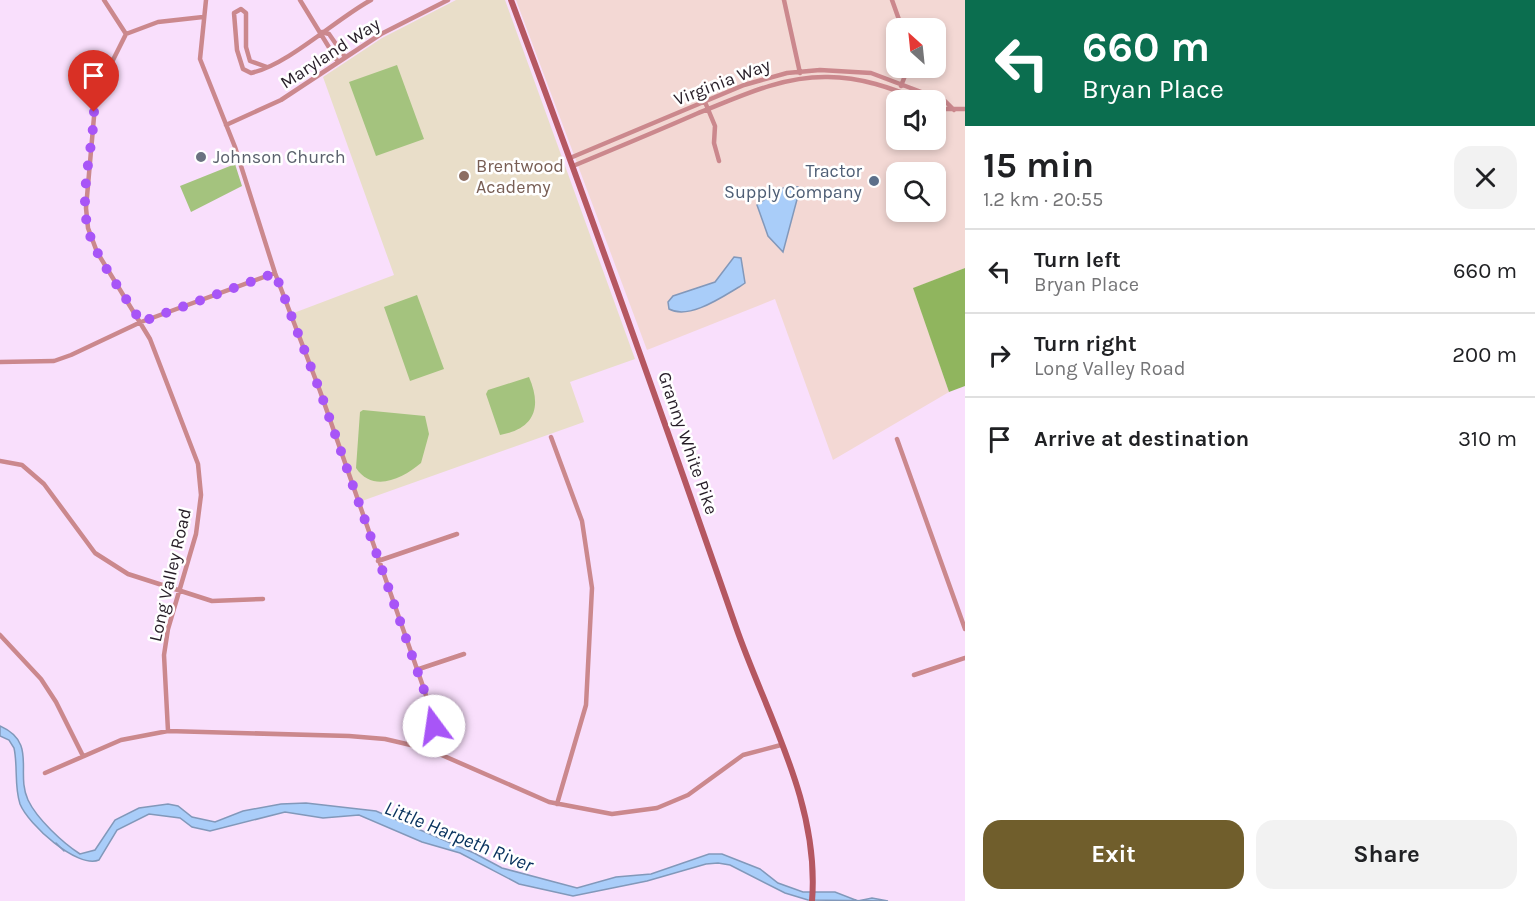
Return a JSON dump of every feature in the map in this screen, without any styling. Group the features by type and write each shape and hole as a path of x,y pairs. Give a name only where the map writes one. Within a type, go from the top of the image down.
{"main road":[{"name":"Granny White Pike","path":"511,0 573,166 747,661 805,812 813,854 812,901"}],"street":[{"path":"104,0 126,34 158,22 203,17"},
{"path":"206,0 200,59 236,147 275,273 320,391 416,670 434,726 428,749"},
{"path":"300,0 322,32 322,38 338,62"},
{"path":"250,61 246,47 246,13 241,9 234,13 238,57 241,66 248,73 267,67 371,0"},
{"name":"Maryland Way","path":"226,125 281,100 381,34 448,0"},
{"path":"784,0 801,78"},
{"path":"892,0 898,18"},
{"path":"322,32 328,34 345,57"},
{"name":"Long Valley Road","path":"126,34 96,94 86,208 88,228 97,252 141,322 170,389 198,464 200,514 180,592 168,628 164,655 168,731"},
{"path":"238,57 267,67"},
{"name":"Virginia Way","path":"570,158 758,81 800,71 871,73 945,101 954,110"},
{"name":"Virginia Way","path":"573,166 767,86 801,78 849,78 892,90"},
{"path":"900,90 904,78"},
{"path":"705,102 715,126 714,143 719,160"},
{"path":"946,109 965,109"},
{"path":"0,362 54,361 111,338 141,322 275,273"},
{"path":"551,437 582,521 592,588 586,705 557,804"},
{"path":"897,439 965,629"},
{"path":"0,461 22,465 44,484 95,553 128,574 212,602 262,599"},
{"path":"378,561 457,534"},
{"path":"0,635 41,678 57,702 83,756"},
{"path":"416,670 464,654"},
{"path":"914,675 965,658"},
{"path":"45,773 121,740 168,731 349,736 385,739 428,749 557,804 612,814 657,808 688,795 743,755 781,745"}],"shaded area":[{"name":"Brentwood Academy","path":"456,0 505,0 635,359 570,382 584,422 359,502 291,314 394,275 323,77 382,38"},
{"path":"516,0 965,0 965,268 914,288 949,392 833,460 775,299 647,350"}],"green space":[{"path":"397,65 424,139 376,156 349,82"},
{"path":"235,164 242,186 191,212 180,186"},
{"path":"965,268 965,386 949,392 913,288"},
{"path":"417,295 444,369 410,381 384,307"},
{"path":"529,377 535,398 533,415 521,428 500,435 486,394 488,390"},
{"path":"363,410 425,416 429,434 421,463 405,474 388,481 379,482 363,476 356,468 360,412"}],"water":[{"path":"789,186 798,187 799,192 783,252 768,236 757,205 776,191"},
{"path":"734,257 741,258 745,283 695,310 677,312 669,309 668,302 673,296 715,282"},
{"path":"0,726 12,733 19,741 23,759 23,779 32,807 51,830 80,854 95,850 115,820 139,808 168,804 178,806 192,817 215,822 243,811 281,804 306,803 376,811 474,853 502,868 577,888 616,877 651,874 709,854 722,854 760,869 778,883 803,892 835,892 857,901 808,900 785,893 730,865 718,863 573,896 519,884 460,853 422,842 359,815 323,818 285,812 210,831 192,827 180,818 149,814 117,830 99,860 90,861 66,852 43,833 25,813 18,797 14,748 9,740 0,736"},
{"path":"872,898 888,901 860,901"}],"waterway":[{"name":"Little Harpeth River","path":"56,843 64,851"}],"place":[{"name":"Johnson Church","path":"201,157"},
{"name":"Brentwood Academy","path":"464,176"},
{"name":"Tractor Supply Company","path":"874,181"}],"route":[{"path":"94,112 94,136 88,168 86,203 88,228 97,252 141,322 275,273 320,391 425,693 434,726"}]}
